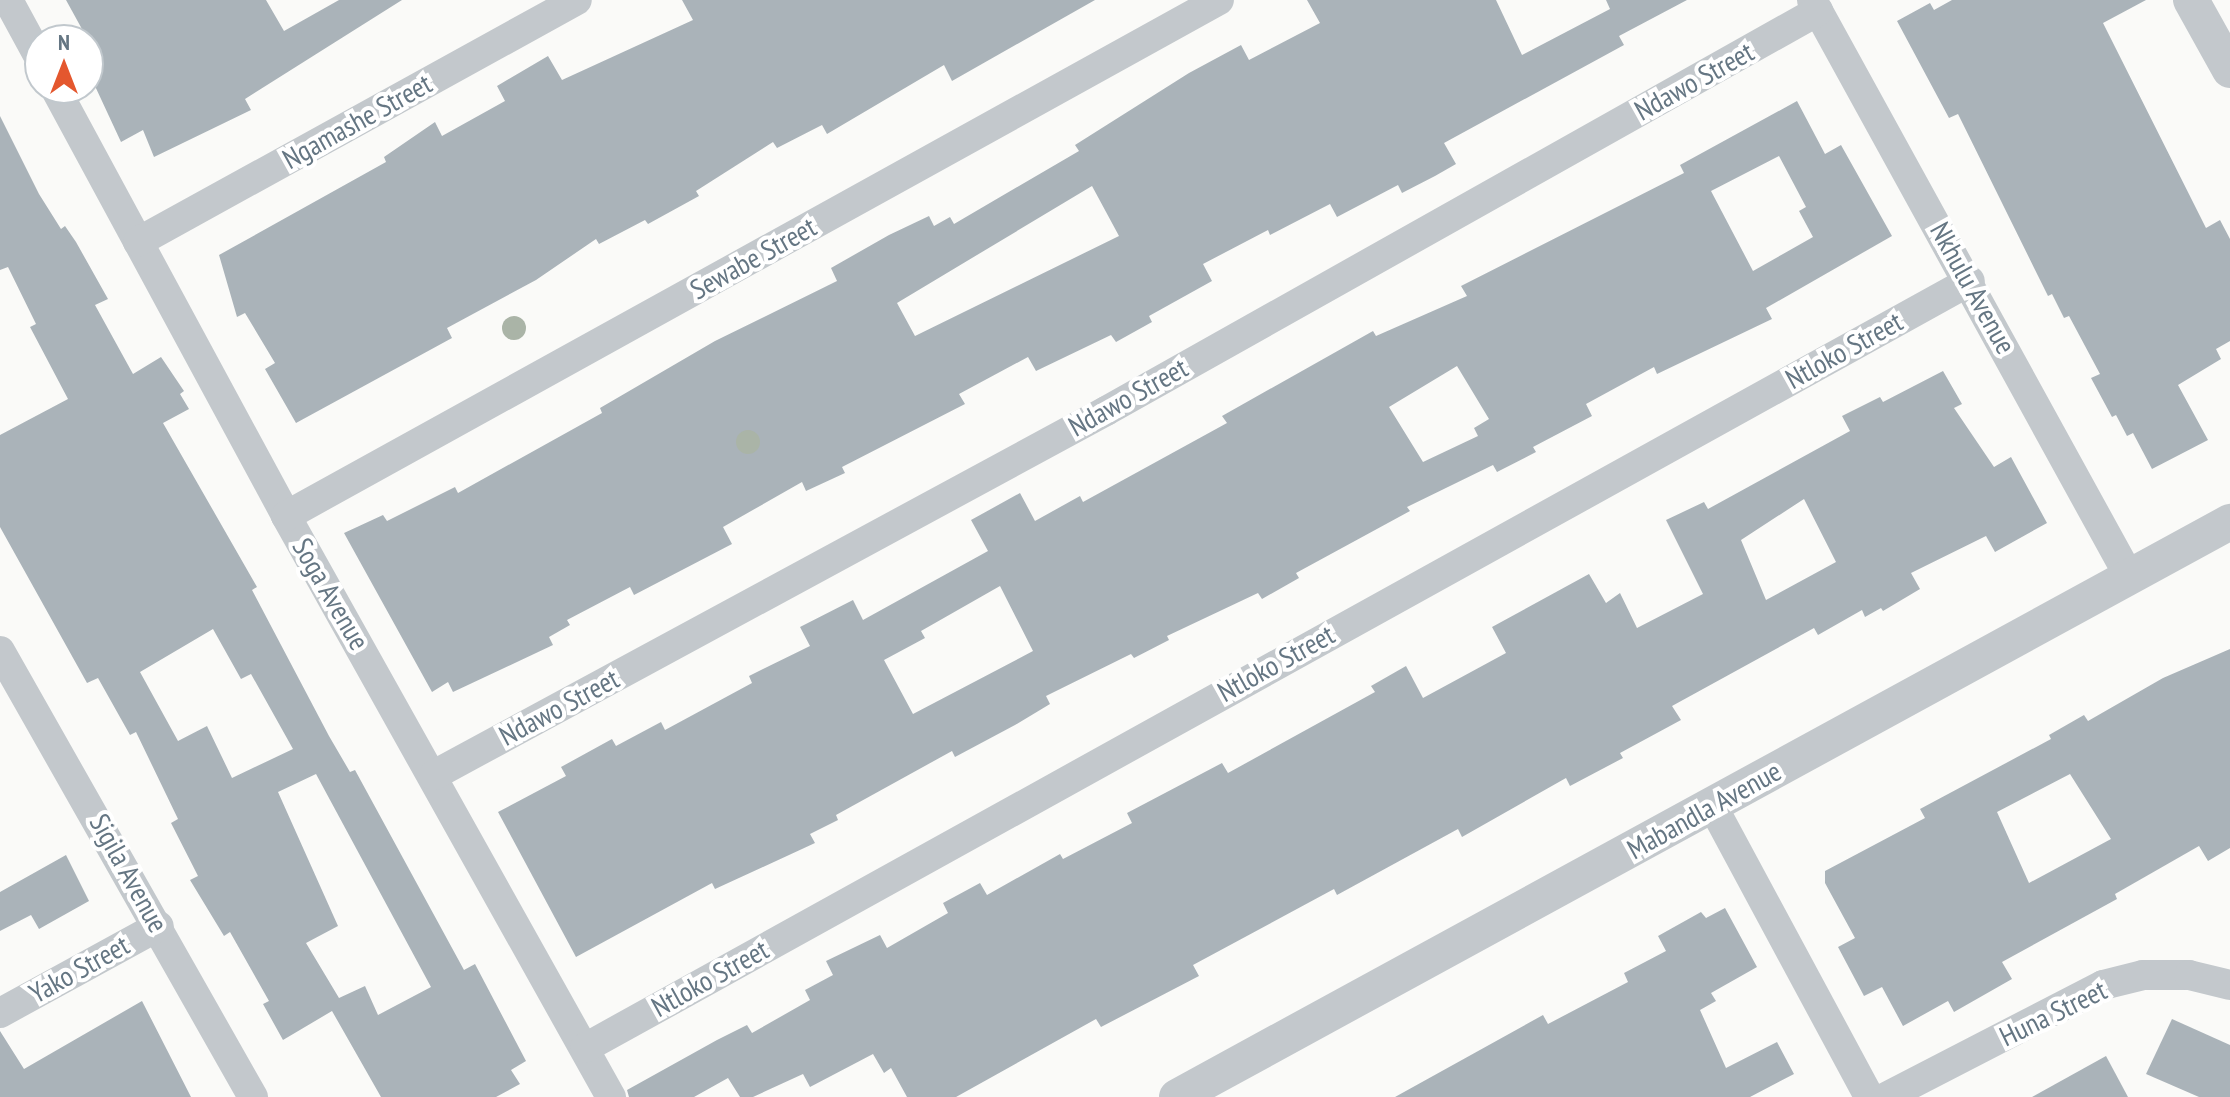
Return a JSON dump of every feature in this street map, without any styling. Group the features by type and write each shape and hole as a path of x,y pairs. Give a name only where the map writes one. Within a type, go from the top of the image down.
{"street":[{"path":"8,0 24,30"},
{"name":"Ngamashe Street","path":"138,242 577,0"},
{"name":"Sewabe Street","path":"286,516 1219,0"},
{"path":"2191,0 2230,70"},
{"name":"Nkhulu Avenue","path":"1815,5 1970,281 2130,578"},
{"name":"Ndawo Street","path":"434,775 1119,403 1815,5"},
{"name":"Soga Avenue","path":"64,104 286,516 434,775 611,1097"},
{"name":"Ntloko Street","path":"585,1048 1970,281"},
{"name":"Mabandla Avenue","path":"1177,1097 2230,522"},
{"name":"Sigila Avenue","path":"1,656 159,926 253,1097"},
{"path":"1712,805 1869,1097"},
{"name":"Yako Street","path":"0,1013 159,926"},
{"name":"Huna Street","path":"1886,1097 2103,985 2143,975 2189,975 2230,985"}],"building":[{"path":"66,0 266,0 284,31 339,0 402,0 245,99 251,110 154,157 143,130 121,142 103,104 104,24 79,24"},
{"path":"682,0 1095,0 952,81 944,65 827,134 822,125 777,148 773,142 696,191 699,196 648,224 645,220 599,244 596,239 536,280 447,328 452,338 296,423 265,369 275,363 245,313 237,317 219,255 386,162 384,157 435,122 442,136 505,101 497,86 548,56 562,80 693,20"},
{"path":"1307,0 1496,0 1522,55 1610,9 1606,0 1687,0 1619,36 1624,45 1444,143 1456,164 1435,176 1402,193 1398,185 1337,217 1330,204 1270,235 1268,230 1203,264 1212,281 1149,316 1152,322 1116,342 1111,335 1036,371 1028,357 959,394 965,404 842,467 845,473 806,491 802,482 723,527 732,544 634,595 630,587 567,620 570,625 549,637 553,645 453,692 448,682 432,692 344,533 383,515 387,521 455,487 458,493 602,413 600,408 715,341 837,281 831,268 889,235 929,216 934,226 950,217 954,224 1079,151 1075,145 1189,73 1241,45 1249,60 1320,23","holes":["1092,186 1119,236 915,336 897,303"]},
{"path":"1952,0 2146,0 2103,23 2206,228 2220,220 2230,239 2230,341 2216,349 2221,359 2178,385 2208,440 2152,469 2133,433 2127,436 2116,415 2112,417 2091,378 2100,374 2069,316 2064,318 2052,294 2048,296 1958,114 1949,118 1897,21 1930,3 1934,10"},
{"path":"1797,101 1825,154 1841,145 1892,236 1766,308 1772,319 1657,374 1654,367 1586,404 1592,416 1533,447 1536,452 1497,472 1493,465 1407,507 1410,511 1296,573 1299,578 1262,599 1258,593 1167,636 1169,640 1134,658 1131,654 1046,696 1050,704 1015,725 955,757 952,751 836,815 838,820 810,834 815,843 715,889 712,883 576,957 498,812 566,776 561,767 612,739 616,746 661,722 665,730 752,683 749,676 810,646 800,627 853,600 863,620 988,551 971,520 1020,493 1035,521 1080,496 1083,502 1227,423 1222,416 1373,331 1376,336 1467,296 1461,286 1684,173 1680,165","holes":["1779,156 1806,207 1799,211 1813,237 1753,271 1711,191","1457,366 1489,419 1474,428 1478,436 1423,462 1389,407","1000,586 1033,651 913,714 884,660 925,638 921,631"]},
{"path":"0,116 39,194 61,229 65,226 76,242 108,299 95,305 133,374 161,357 184,391 180,394 189,409 163,423 257,587 252,590 329,736 350,772 355,770 464,970 475,964 526,1061 511,1070 520,1084 496,1097 381,1097 332,1011 283,1040 263,1004 269,1001 230,932 224,936 190,880 198,876 171,823 178,819 136,732 130,735 98,678 87,683 0,527 0,435 68,399 30,327 36,324 8,267 0,270","holes":["213,629 241,679 251,674 293,749 232,778 207,726 178,741 140,672","316,774 431,987 378,1015 365,986 339,998 306,943 338,926 278,792"]},
{"path":"1943,371 1962,404 1954,408 1994,467 2011,457 2047,523 1995,552 1986,536 1911,573 1920,589 1883,611 1881,608 1865,617 1862,610 1818,635 1814,628 1672,706 1681,720 1620,753 1623,758 1570,786 1566,778 1462,837 1458,829 1337,895 1334,889 1193,965 1199,976 1101,1027 1096,1019 956,1097 907,1097 891,1068 884,1073 873,1054 810,1087 803,1074 753,1097 740,1097 728,1078 694,1097 629,1097 627,1090 717,1040 747,1025 752,1033 810,1000 805,990 833,975 826,961 880,935 887,948 948,913 943,903 980,883 987,895 1060,854 1063,859 1132,823 1127,813 1222,763 1228,773 1375,692 1371,686 1406,666 1423,698 1506,653 1492,627 1589,574 1606,603 1620,593 1637,628 1703,594 1666,520 1704,502 1708,509 1850,431 1842,416 1880,397 1883,402","holes":["1804,499 1836,562 1766,600 1741,540"]},
{"path":"2230,649 2230,848 2208,861 2199,846 2115,894 2117,899 2002,962 2012,979 1954,1012 1948,1001 1903,1026 1882,987 1864,996 1838,947 1855,938 1825,883 1825,871 1925,818 1920,809 2051,739 2049,735 2084,715 2088,721 2163,678","holes":["2070,774 2111,839 2029,883 1997,812"]},
{"path":"66,855 89,901 39,929 31,915 0,931 0,892"},
{"path":"1725,908 1757,967 1711,993 1716,1001 1700,1010 1726,1068 1777,1042 1794,1074 1750,1097 1395,1097 1543,1015 1548,1024 1628,982 1624,973 1666,951 1658,936 1701,912 1706,918"},
{"path":"142,1001 191,1097 0,1097 0,1031 24,1069"},
{"path":"2172,1019 2230,1045 2230,1097 2199,1097 2146,1074"},
{"path":"2106,1056 2128,1097 2032,1097"}]}
